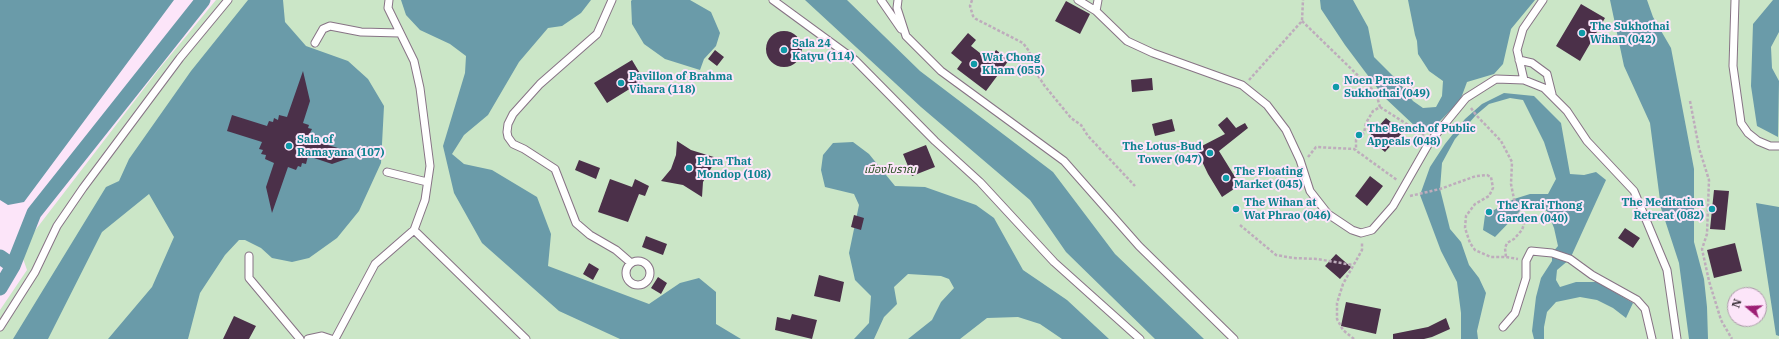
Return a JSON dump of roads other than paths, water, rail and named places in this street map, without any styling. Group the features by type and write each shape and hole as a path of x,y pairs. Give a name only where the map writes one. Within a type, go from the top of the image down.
{"lane":[{"path":"0,327 35,272 57,226 83,188 180,58 228,0"},
{"path":"335,339 375,264 414,230 425,200 430,166 420,88 414,61 388,8 389,0"},
{"path":"612,0 597,34 540,84 513,114 508,124 507,132 508,137 513,144 524,149 555,169 576,223 590,235 616,250 631,264"},
{"path":"773,0 855,60 935,140 980,182 1054,262 1140,339"},
{"path":"881,0 906,36 941,71 1064,161 1139,246 1234,339"},
{"path":"894,0 906,36"},
{"path":"897,8 898,0"},
{"path":"1078,0 1096,10 1127,40 1153,53 1243,86 1267,105 1286,130 1302,165 1310,191 1328,214 1352,230 1362,233 1372,230 1393,206 1404,184 1431,140 1466,98 1496,79 1524,80 1544,88 1567,111 1587,141 1634,191 1667,270 1677,339"},
{"path":"1096,10 1098,0"},
{"path":"1524,80 1517,50 1523,29 1543,0"},
{"path":"1735,0 1733,66 1741,122 1748,133 1758,141 1770,146 1779,146"},
{"path":"315,43 323,29 330,26 361,32 400,33"},
{"path":"1519,60 1532,63 1547,74 1553,96"},
{"path":"387,172 427,182"},
{"path":"414,230 526,339"},
{"path":"1503,327 1515,313 1526,278 1526,261 1531,251 1552,252 1570,259 1592,275 1637,300 1645,309 1652,339"},
{"path":"249,256 249,278 300,339"},
{"path":"308,339 322,336 331,339"}],"water":[{"path":"0,0 174,0 24,202 8,205 0,200"},
{"path":"248,0 283,0 285,22 306,46 348,61 368,79 384,106 381,163 359,211 337,238 309,258 292,262 272,258 261,248 245,240 239,240 225,255 200,293 188,339 108,339 152,287 174,237 149,194 102,232 48,339 13,339 106,187 119,181 129,159 191,71"},
{"path":"401,0 591,0 581,13 562,26 548,28 519,62 488,115 464,135 452,154 464,164 492,170 537,197 551,234 548,266 649,304 680,283 699,278 716,292 716,324 741,339 620,339 559,311 482,243 454,193 443,146 465,73 466,56 450,44 420,30 406,15"},
{"path":"632,0 690,0 711,12 720,33 716,46 704,59 700,70 665,59 644,44 632,24"},
{"path":"805,0 847,0 920,71 1053,172 1115,254 1204,339 1155,339 1066,252 1030,200 921,107"},
{"path":"1320,0 1353,0 1368,27 1374,57 1398,81 1413,101 1423,108 1436,107 1442,96 1443,81 1429,71 1418,54 1417,41 1408,0 1535,0 1511,29 1503,64 1494,74 1467,82 1460,101 1434,127 1417,128 1384,97 1345,45 1321,9"},
{"path":"1610,0 1647,0 1653,17 1671,48 1694,169 1694,242 1704,279 1708,339 1689,339 1679,263 1661,208 1650,123 1624,66"},
{"path":"1773,0 1779,0 1779,32 1771,47 1772,68 1779,81 1778,137 1757,126 1751,86 1753,24"},
{"path":"1504,93 1534,96 1561,123 1570,174 1584,175 1596,172 1606,180 1570,259 1557,270 1556,280 1560,287 1576,282 1597,282 1633,303 1626,318 1613,308 1597,300 1580,297 1556,302 1547,312 1544,327 1544,339 1534,339 1532,331 1536,297 1541,278 1552,261 1552,253 1558,246 1554,228 1547,211 1531,208 1520,211 1495,237 1483,230 1485,215 1514,199 1530,194 1548,194 1556,179 1544,142 1523,100 1510,98 1489,104 1476,115 1455,139 1442,163 1440,189 1450,229 1461,242 1469,265 1479,278 1486,293 1477,331 1478,339 1461,339 1461,313 1457,282 1441,251 1420,195 1430,167 1445,144 1465,119 1482,104"},
{"path":"853,142 869,154 895,186 925,187 976,205 994,218 1023,270 1067,300 1109,339 1062,339 1040,324 1018,317 987,318 960,339 908,339 932,320 941,302 954,288 949,279 941,276 908,274 894,287 897,304 884,317 874,339 854,339 869,323 871,296 855,280 849,253 859,205 854,194 825,187 821,170 823,155 833,143"},
{"path":"1756,203 1779,207 1779,336 1776,335"}],"waterway":[{"path":"0,288 13,266 34,213 203,0"},
{"path":"0,257 13,266"}],"place":[{"name":"The Sukhothai Wihan (042)","path":"1582,33"},
{"name":"Sala 24 Katyu (114)","path":"784,50"},
{"name":"Wat Chong Kham (055)","path":"974,64"},
{"name":"Pavillon of Brahma Vihara (118)","path":"621,83"},
{"name":"Noen Prasat, Sukhothai (049)","path":"1336,87"},
{"name":"The Bench of Public Appeals (048)","path":"1359,135"},
{"name":"Sala of Ramayana (107)","path":"289,146"},
{"name":"The Lotus-Bud Tower (047)","path":"1210,153"},
{"name":"Phra That Mondop (108)","path":"689,168"},
{"name":"The Floating Market (045)","path":"1226,178"},
{"name":"The Wihan at Wat Phrao (046)","path":"1236,209"},
{"name":"The Meditation Retreat (082)","path":"1712,209"},
{"name":"The Krai Thong Garden (040)","path":"1489,212"}],"park label":[{"name":"เมืองโบราณ","path":"890,170"}]}
